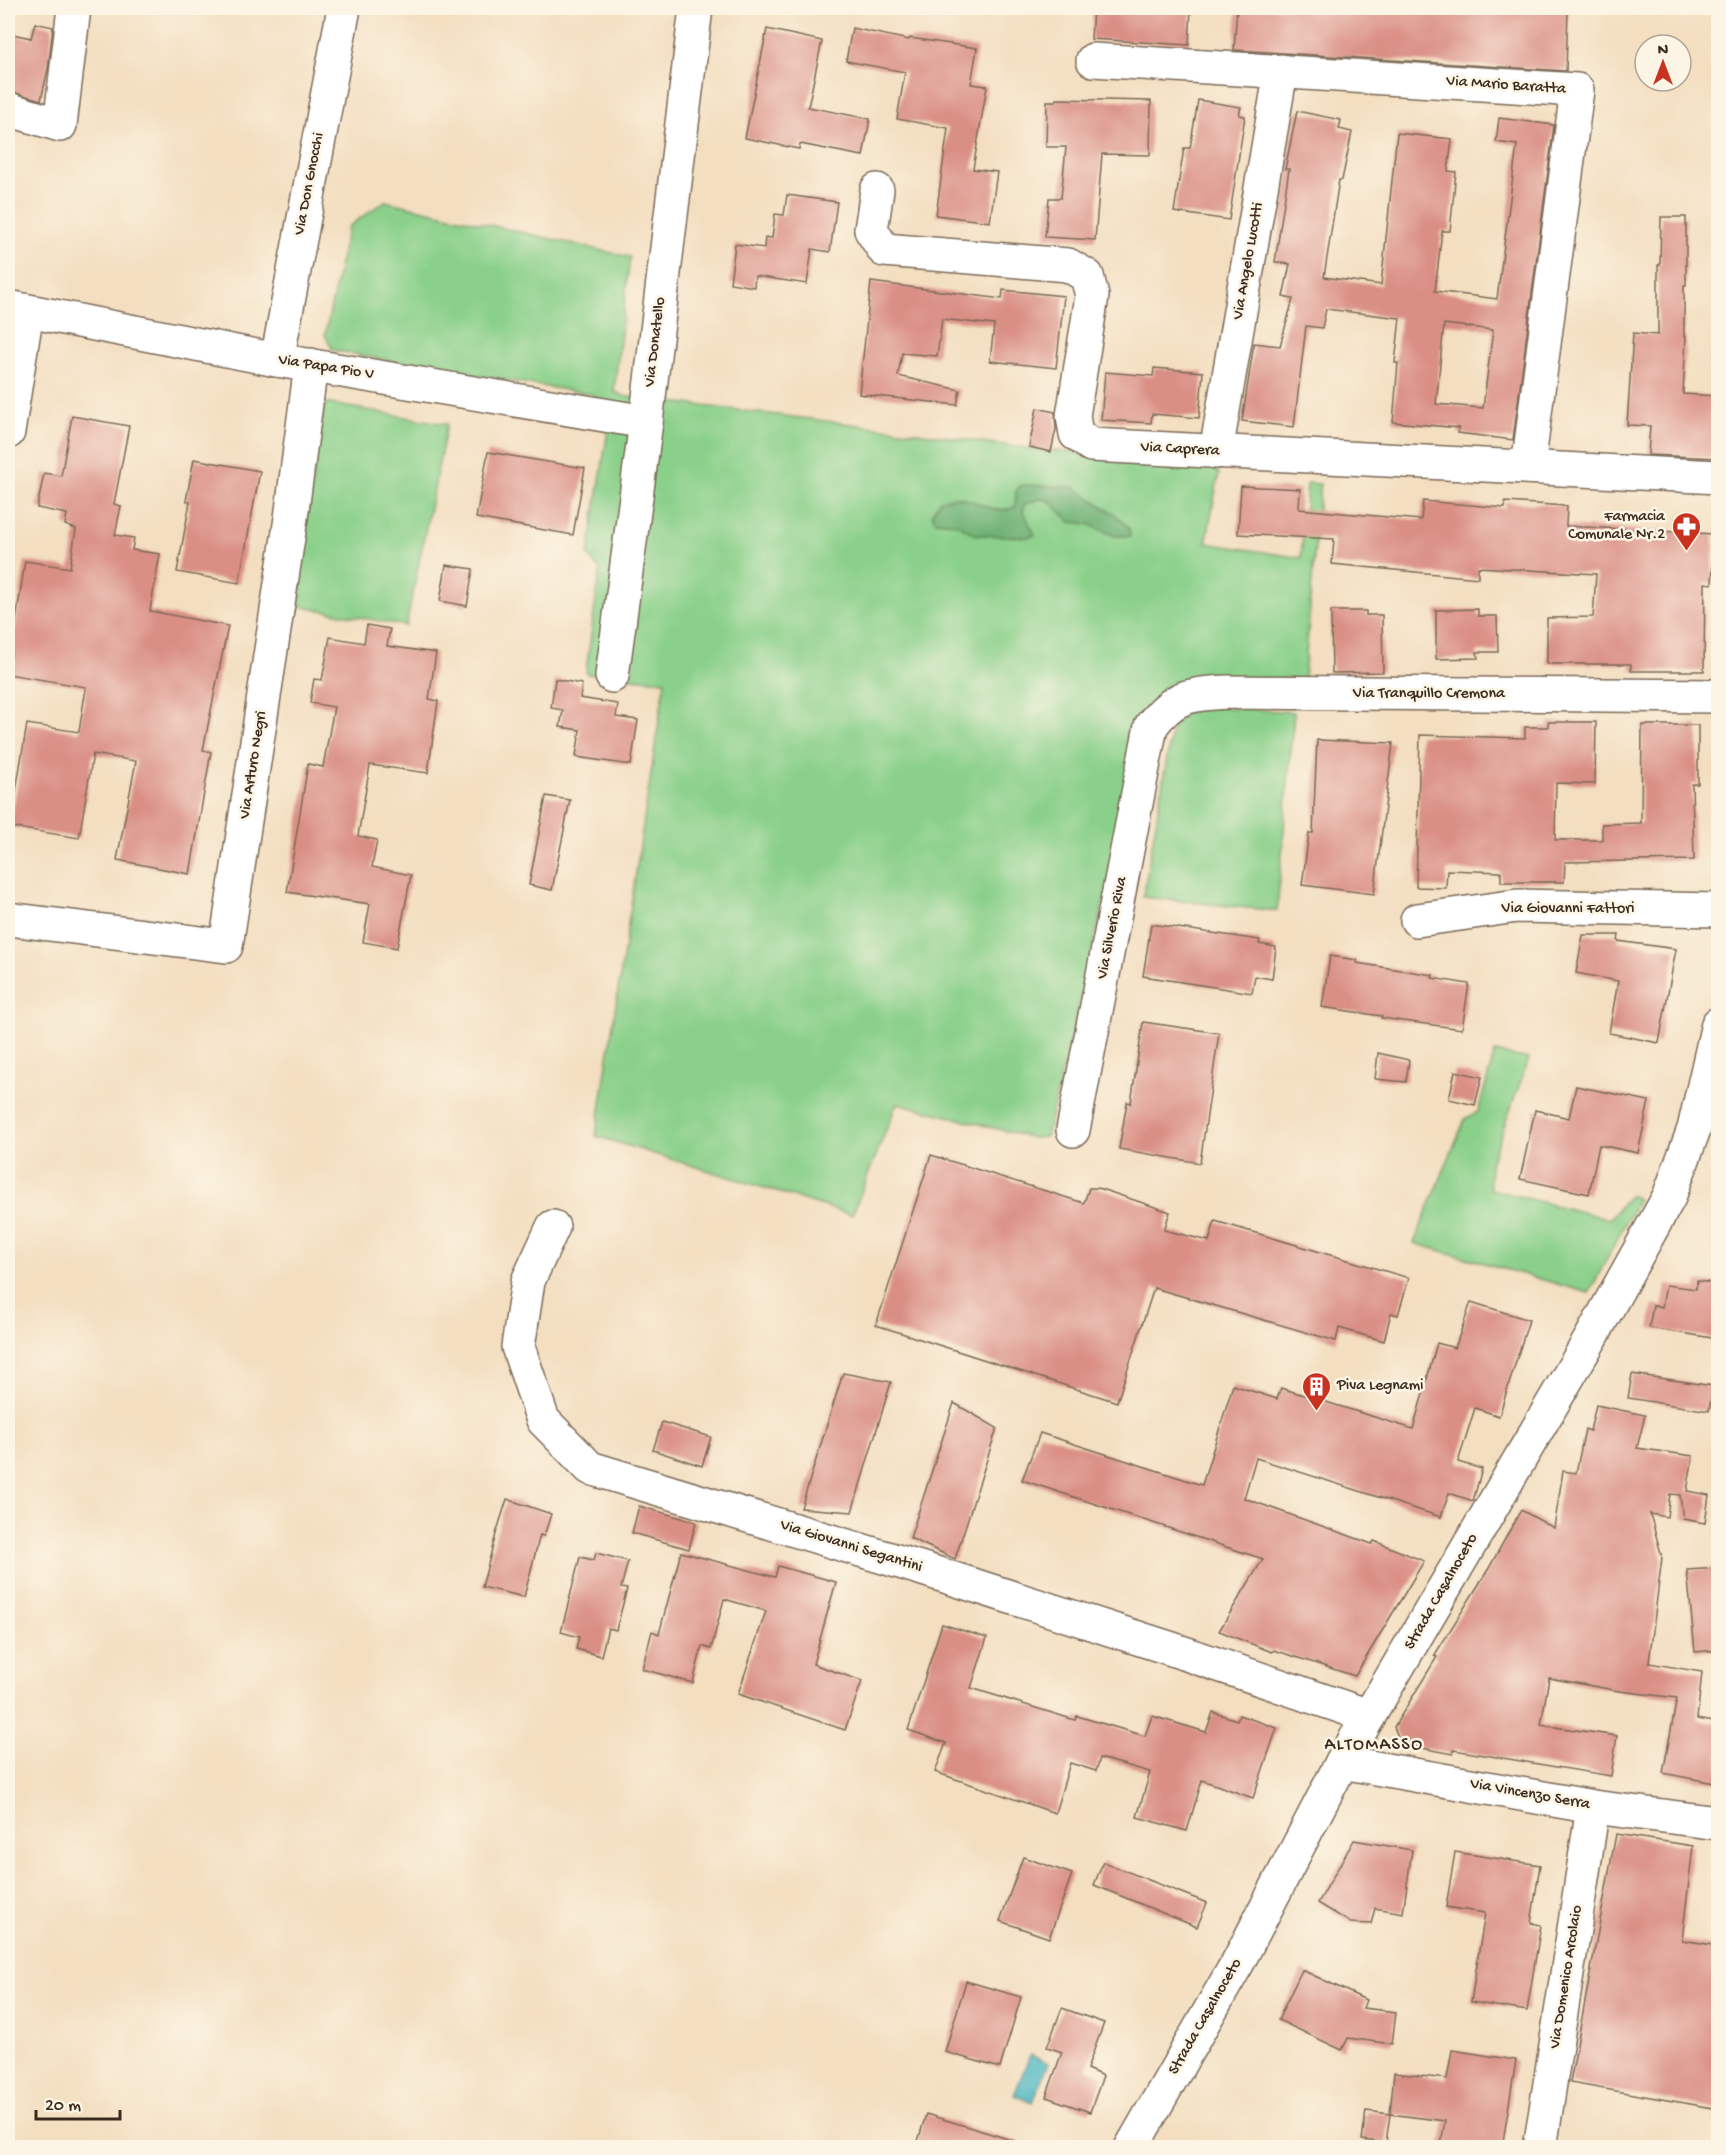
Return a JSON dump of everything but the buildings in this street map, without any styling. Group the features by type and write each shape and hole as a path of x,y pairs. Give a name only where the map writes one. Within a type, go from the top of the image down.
{"street":[{"path":"8,110 60,125 74,8"},
{"name":"Via Don Gnocchi","path":"277,360 344,8"},
{"name":"Via Donatello","path":"612,676 646,422 696,8"},
{"name":"Via Mario Baratta","path":"1093,60 1577,90 1528,467"},
{"name":"Via Angelo Lucotti","path":"1216,452 1281,71"},
{"name":"Via Caprera","path":"878,190 871,230 884,250 1068,265 1087,276 1092,296 1073,416 1076,434 1091,445 1719,477"},
{"path":"8,432 17,309"},
{"name":"Via Papa Pio V","path":"17,309 277,360 646,422"},
{"name":"Via Arturo Negri","path":"8,919 226,946 291,518 311,365"},
{"name":"Via Tranquillo Cremona","path":"1151,726 1160,714 1175,701 1194,693 1719,696"},
{"name":"Via Silverio Riva","path":"1073,1130 1151,726"},
{"name":"Via Giovanni Fattori","path":"1417,920 1517,906 1719,910"},
{"name":"Strada Casalnoceto","path":"1131,2148 1238,1962 1342,1762 1591,1338 1669,1197 1694,1129 1719,1024"},
{"name":"Via Giovanni Segantini","path":"553,1227 528,1281 518,1347 543,1420 590,1468 901,1562 1172,1649 1369,1716"},
{"name":"Via Vincenzo Serra","path":"1342,1762 1593,1807 1719,1823"},
{"name":"Via Domenico Arcolaio","path":"1540,2148 1593,1807"}],"green space":[{"path":"385,201 630,257 614,391 623,396 916,432 1009,446 1212,466 1219,473 1206,543 1301,558 1307,483 1320,484 1304,679 1193,678 1176,681 1157,695 1147,708 1101,914 1046,1137 1033,1138 897,1103 852,1215 596,1136 665,681 587,674 586,671 600,570 588,555 612,405 590,394 333,350 325,335 348,227"},
{"path":"325,403 447,424 406,626 293,605"},
{"path":"1021,485 1074,487 1116,515 1129,528 1130,536 1115,536 1088,524 1071,522 1048,500 1040,499 1025,504 1023,511 1035,535 1028,537 977,535 956,524 934,520 932,513 940,500 952,497 966,499 994,509 1015,507 1016,491"},
{"path":"1203,706 1294,712 1277,911 1143,897 1172,729 1184,714"},
{"path":"1495,1052 1529,1059 1490,1164 1490,1189 1609,1219 1630,1195 1638,1199 1589,1293 1414,1243 1465,1119 1478,1112"}],"water":[{"path":"1030,2055 1048,2063 1033,2102 1014,2095"}],"place":[{"name":"Farmacia Comunale Nr.2","path":"1686,552"},
{"name":"Piva Legnami","path":"1316,1412"}],"district":[{"name":"ALTOMASSO","path":"1374,1745"}]}
